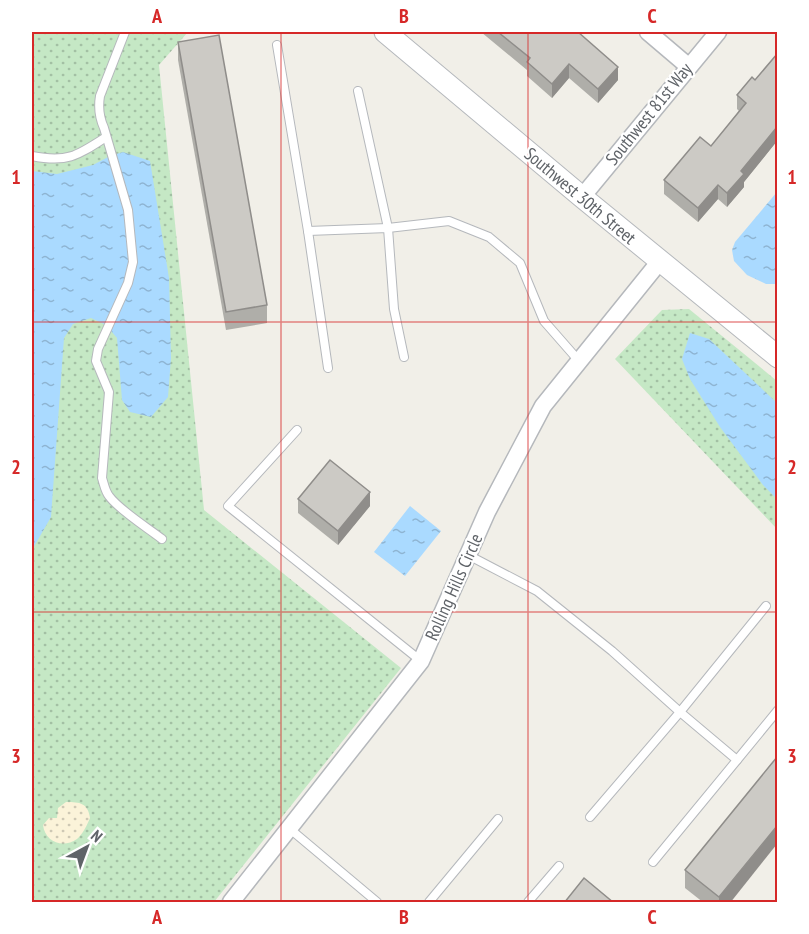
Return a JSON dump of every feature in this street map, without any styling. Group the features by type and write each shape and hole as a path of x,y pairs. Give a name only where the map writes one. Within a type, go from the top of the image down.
{"street":[{"name":"Southwest 30th Street","path":"385,32 777,357"},
{"path":"648,32 688,66"},
{"name":"Southwest 81st Way","path":"582,197 718,32"},
{"name":"Rolling Hills Circle","path":"231,903 421,661 487,512 543,406 660,261"}],"lane":[{"path":"125,32 100,96 100,119 128,210 133,262 128,283 104,335 96,361 108,392 102,478 104,487 118,505 162,539"},
{"path":"277,45 328,368"},
{"path":"358,92 388,228 394,309 404,357"},
{"path":"32,156 65,159 90,148 106,137"},
{"path":"308,231 388,228 449,221 489,237 520,263 544,321 579,361"},
{"path":"297,430 228,506 421,661"},
{"path":"468,555 537,591 612,651 737,760"},
{"path":"590,818 766,606"},
{"path":"653,862 777,710"},
{"path":"429,903 498,819"},
{"path":"290,829 377,903"},
{"path":"528,903 559,866"}],"green space":[{"path":"32,32 188,32 159,65 204,510 401,668 214,902 32,902"},
{"path":"689,309 777,381 777,529 615,359 662,310"}],"sand":[{"path":"66,802 75,802 85,806 90,818 77,839 61,843 47,836 43,825 49,818 57,818 58,808"}],"water":[{"path":"123,152 150,161 169,278 171,358 168,397 151,417 130,412 122,400 117,338 106,325 91,318 73,324 64,338 51,517 32,550 32,171 57,174 93,165"},
{"path":"777,192 777,284 766,284 747,275 734,261 732,250 735,242"},
{"path":"690,333 709,339 777,403 777,499 763,485 720,427 690,379 682,359"},
{"path":"410,506 441,531 405,576 374,552"}],"building":[{"path":"498,32 578,32 618,67 598,89 569,64 552,84 527,62 530,58"},
{"path":"219,35 267,305 226,312 178,42"},
{"path":"777,54 777,127 741,171 744,174 727,193 718,185 698,208 664,180 700,137 711,146 746,103 737,95 752,77 755,80"},
{"path":"330,460 370,492 338,531 298,499"},
{"path":"777,757 777,826 719,897 685,870"},
{"path":"584,878 614,903 564,903"}]}
